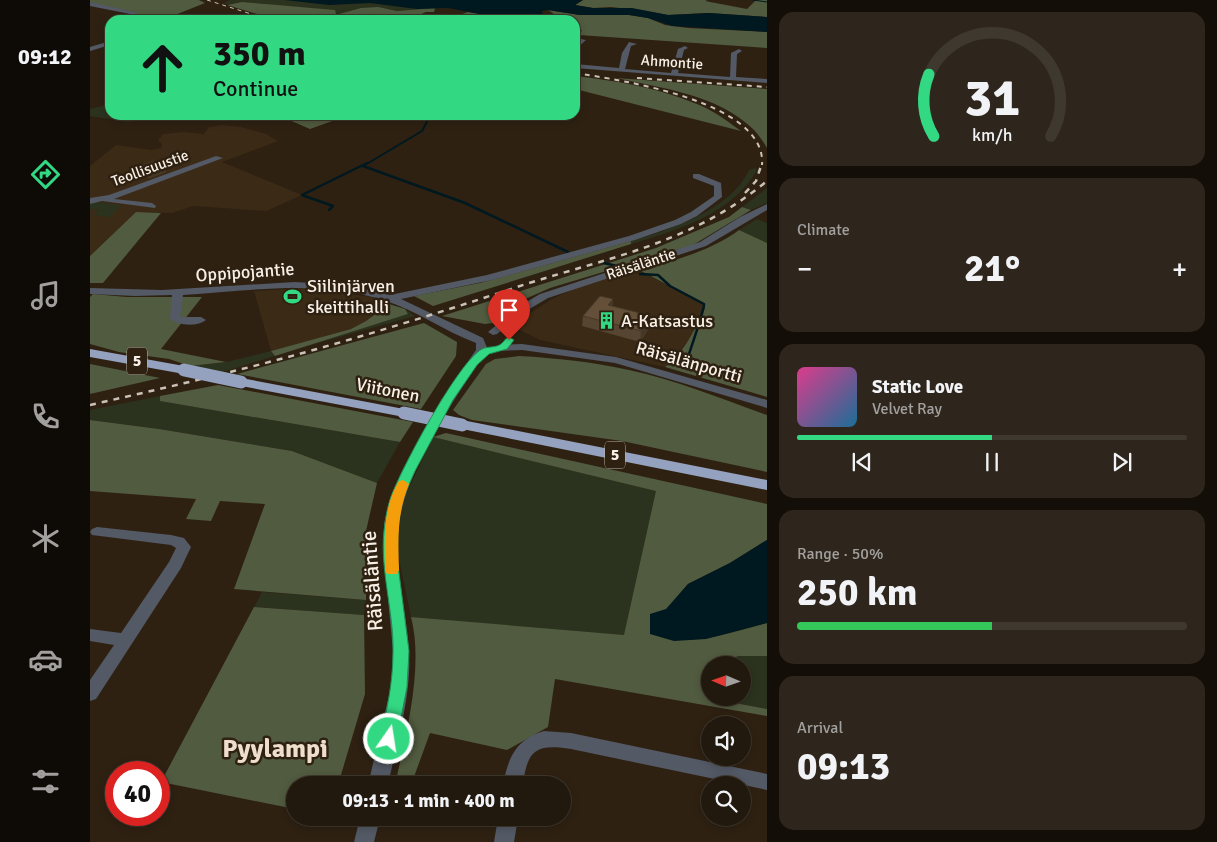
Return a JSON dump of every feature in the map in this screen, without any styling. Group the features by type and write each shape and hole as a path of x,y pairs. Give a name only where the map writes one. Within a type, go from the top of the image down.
{"highway":[{"name":"Viitonen","path":"90,353 462,424 767,485"}],"street":[{"path":"90,4 136,15"},
{"path":"580,43 583,40"},
{"path":"90,49 105,44"},
{"path":"622,71 625,53 629,44 634,44"},
{"path":"674,75 681,49 685,48"},
{"path":"733,79 734,53 739,51"},
{"name":"Ahmontie","path":"580,67 767,81"},
{"name":"Teollisuustie","path":"90,201 100,200 219,158"},
{"path":"391,298 488,278 632,238 678,222 694,214 718,196 718,184 696,176"},
{"path":"100,200 152,206"},
{"name":"Räisäläntie","path":"485,337 514,317 522,309 544,296 703,244 743,219 767,207"},
{"name":"Oppipojantie","path":"90,291 125,294 304,284 359,290 391,298 422,312 453,330 485,337"},
{"path":"178,292 176,318 180,321 201,320"},
{"path":"473,363 486,351 509,343 507,337 514,317"},
{"path":"485,337 507,337 515,342 541,349"},
{"path":"485,337 497,348 522,347 541,349"},
{"path":"473,363 482,350 485,337"},
{"name":"Räisälänportti","path":"541,349 616,360 767,404"},
{"name":"Räisäläntie","path":"380,776 400,687 401,651 391,557 391,524 397,498 409,471 447,400 473,363"},
{"path":"90,694 176,564 184,547 179,542 171,540 98,532"},
{"path":"90,635 125,640"},
{"path":"515,776 524,751 536,741 544,739 572,741 767,782"},
{"path":"364,842 368,826"},
{"path":"504,842 507,826"}],"shaded area":[{"path":"222,125 241,127 266,134 278,141 222,162 302,195 266,211 193,206 172,213 136,212 90,256 90,166 116,145 152,150 161,148 162,144 158,140 163,134 182,132 204,134 209,127"},
{"path":"632,267 704,304 705,308 693,334 671,363 665,367 540,340 520,330 529,314 552,299 599,278"},
{"path":"309,288 377,298 389,304 366,321 351,329 271,351 254,291"}],"green space":[{"path":"90,0 199,0 205,3 175,15 136,15 90,4"},
{"path":"230,0 410,0 543,15 486,15 448,8 397,11 382,8 339,14 313,8 283,7 260,3 222,4"},
{"path":"583,0 708,0 705,1 747,9 756,0 767,0 767,17 709,13 668,15 611,7 593,8 575,5"},
{"path":"242,2 335,10 336,14 361,8 378,7 397,11 435,8 434,12 426,12 419,15 260,15 227,5"},
{"path":"548,10 580,15 548,15 554,14"},
{"path":"468,12 494,15 460,15"},
{"path":"580,15 629,15 648,18 665,25 688,28 767,32 767,48 580,35 582,30 580,30"},
{"path":"580,77 625,83 690,101 710,110 741,131 580,90"},
{"path":"616,78 767,89 767,148 753,129 739,117 723,108 689,94"},
{"path":"105,105 105,118 90,116 90,109"},
{"path":"115,120 142,120 128,122"},
{"path":"289,120 335,120 310,129"},
{"path":"369,120 425,120 375,121"},
{"path":"755,168 757,170 746,185 733,198 702,219 631,244 631,241 664,231 714,207 741,184 749,170"},
{"path":"767,188 767,203 751,210 742,207"},
{"path":"99,202 121,206 110,217 93,215 99,210 90,209 90,204"},
{"path":"742,207 751,210 693,245 550,288 516,303 493,323 485,324 442,316 656,248 729,217"},
{"path":"136,212 161,213 103,283 90,283 90,256"},
{"path":"757,219 767,223 767,243 739,230"},
{"path":"739,230 767,243 767,397 665,367 678,355 693,332 705,308 704,304 641,271 717,244"},
{"path":"631,241 631,244 433,306 414,296 480,283"},
{"path":"93,294 127,297 202,297 161,349 226,362 190,366 169,359 119,352 90,344 90,297"},
{"path":"389,304 405,309 408,314 275,356 271,351 351,329 366,321"},
{"path":"405,309 415,316 296,349 408,314"},
{"path":"424,323 457,342 456,356 421,409 237,374"},
{"path":"271,351 275,356 220,373 190,366 226,362"},
{"path":"519,356 561,359 647,374 699,390 767,415 767,472 622,441 472,420 459,415 453,410 486,364 495,359"},
{"path":"90,364 160,378 90,394"},
{"path":"218,385 413,422 400,442 160,401 160,396"},
{"path":"160,396 161,401 400,442 377,483 292,451 159,429 90,420 90,410"},
{"path":"90,420 159,429 292,451 377,483 366,531 366,600 234,589 265,504 220,501 211,521 186,519 196,499 90,491"},
{"path":"446,433 767,504 767,540 730,563 688,584 666,610 651,614 650,633 665,638 694,640 723,635 767,623 767,656 701,656 701,704 555,679 548,727 507,750 430,733 414,776 397,776 415,679 416,657 411,617 624,635 656,491 433,437"},
{"path":"433,437 656,490 706,639 767,623 767,709 751,706 751,656 701,656 701,663 438,619 411,617 396,545 400,507"},
{"path":"262,592 366,600 364,615 254,607"},
{"path":"254,607 364,615 365,694 341,776 286,776 286,807 170,784 170,765"},
{"path":"710,706 751,706 767,709 767,716"}],"water":[{"path":"285,0 583,0 575,5 593,8 632,8 668,15 709,13 767,17 767,32 672,26 648,18 629,15 580,15 548,10 542,11 543,15 484,15 448,8 417,9 370,3 329,5"},
{"path":"767,540 767,623 706,639 674,641 650,634 650,614 666,609 688,584 730,563"}],"building":[{"path":"154,161 165,165 149,171 138,167"},
{"path":"600,296 613,299 608,305 652,316 641,331 583,316"}],"waterway":[{"path":"753,0 767,2"},
{"path":"365,165 422,131 428,120"},
{"path":"329,210 333,206 302,195 367,163"},
{"path":"363,166 465,203 568,252"},
{"path":"604,263 621,267"},
{"path":"640,274 658,275 670,286 704,304 685,366"}],"railway":[{"path":"207,0 254,15"},
{"path":"580,74 655,88 717,110 741,125 757,143 762,164"},
{"path":"637,78 767,87"},
{"path":"745,193 756,181 762,164"},
{"path":"90,405 221,374 327,346 622,255 682,233 711,219 739,202 767,181"}],"slow traffic":[{"path":"392,570 391,524 397,498 403,484"}],"place":[{"name":"Siilinjärven skeittihalli","path":"293,296"},
{"name":"A-Katsastus","path":"607,321"}],"district":[{"name":"Pyylampi","path":"275,749"}],"route":[{"path":"389,739 400,687 401,651 391,557 391,524 397,498 409,471 447,400 473,363 486,351 504,347 509,343 509,340"}]}
